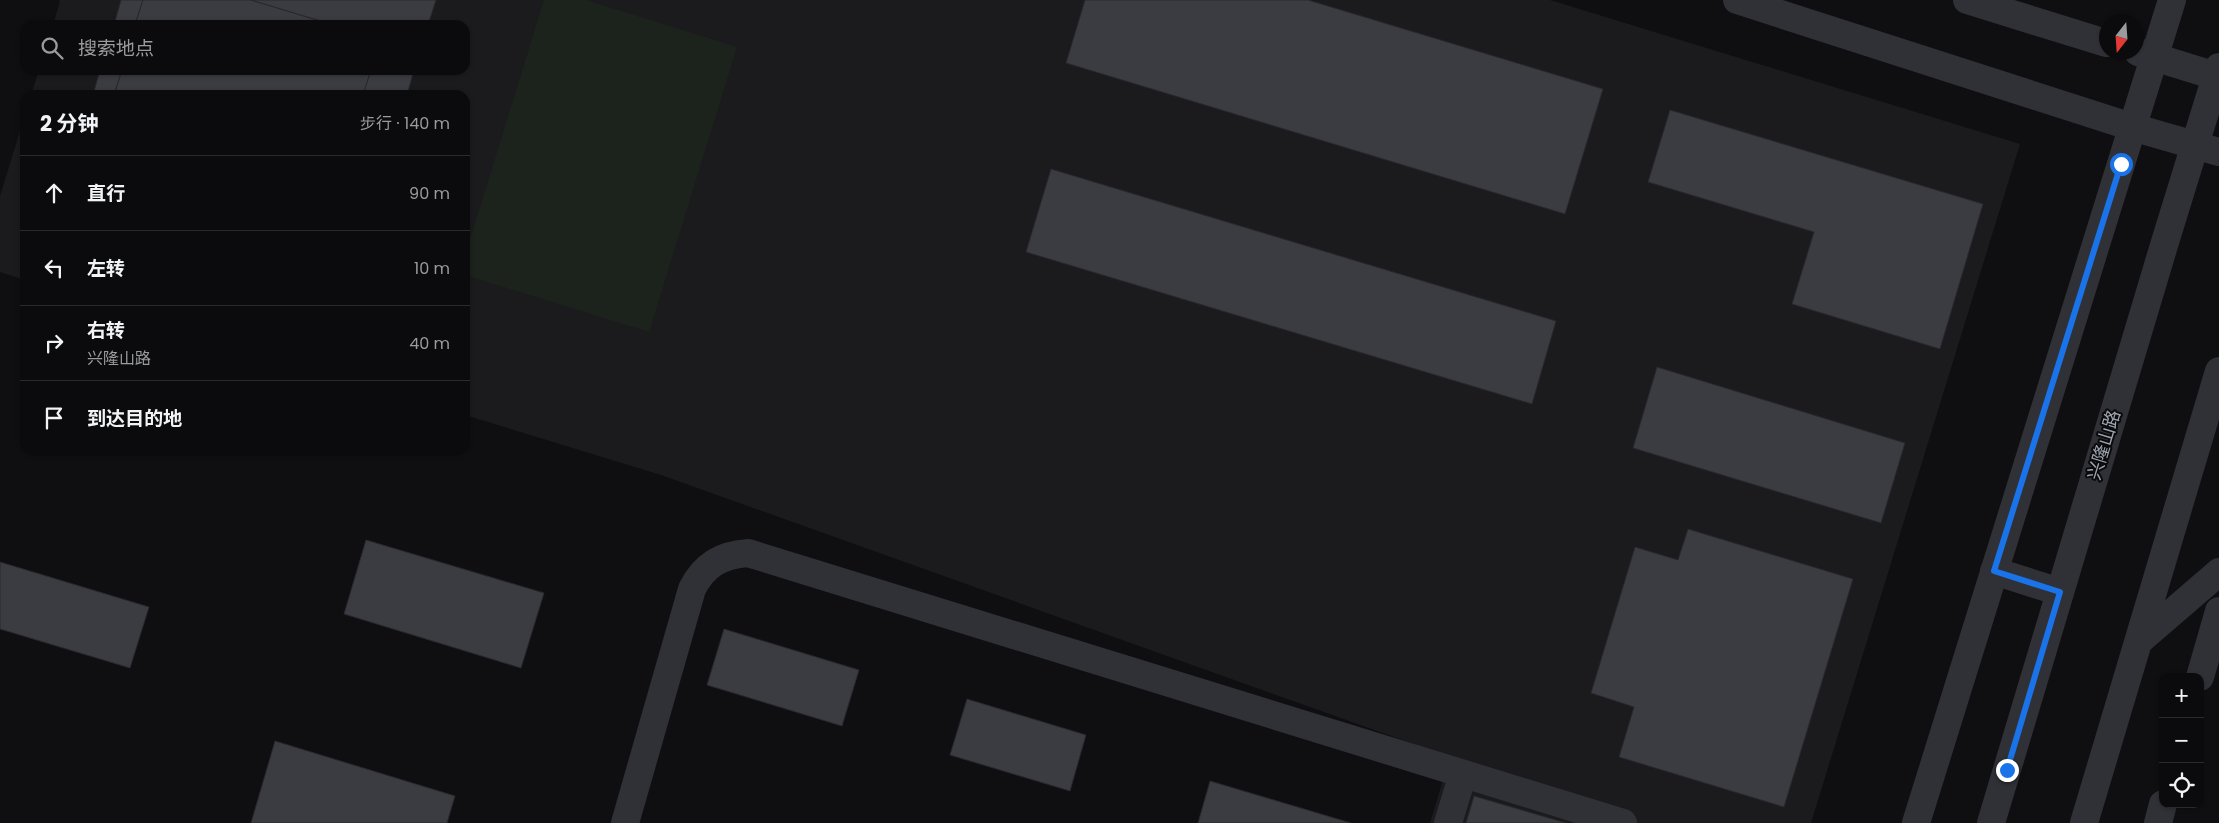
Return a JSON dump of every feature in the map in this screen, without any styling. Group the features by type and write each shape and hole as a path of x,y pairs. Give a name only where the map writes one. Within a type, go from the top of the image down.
{"street":[{"path":"1737,0 2132,127 2207,149"},
{"path":"1966,0 2099,41"},
{"path":"1916,823 2132,127 2145,55 2172,0"},
{"path":"2145,55 2218,73"},
{"name":"兴隆山路","path":"1991,823 2060,592 2207,149 2218,73"},
{"path":"2084,823 2219,371"},
{"path":"624,823 692,590 704,570 713,562 724,557 748,553 1623,823"},
{"path":"1994,571 2060,592"},
{"path":"2139,640 2219,572"},
{"path":"2201,673 2219,611"},
{"path":"1448,823 1463,774"},
{"path":"2158,823 2162,808"}],"shaded area":[{"path":"58,0 1550,0 2020,144 1811,823 1430,823 1450,757 661,475 470,417 470,90 33,90 37,75 470,75 470,20 54,20 60,1"},
{"path":"544,0 586,0 737,47 649,332 470,277 470,240"},
{"path":"20,131 20,278 0,272 0,196"}],"building":[{"path":"121,0 143,0 137,20 115,20"},
{"path":"143,0 251,0 317,20 137,20"},
{"path":"251,0 436,0 430,20 317,20"},
{"path":"1085,0 1308,0 1603,89 1565,214 1066,63"},
{"path":"99,75 120,75 116,90 94,90"},
{"path":"120,75 369,75 365,90 116,90"},
{"path":"369,75 413,75 408,90 365,90"},
{"path":"1670,110 1983,204 1940,349 1792,304 1814,232 1648,182"},
{"path":"1051,169 1556,321 1532,404 1026,252"},
{"path":"1657,367 1905,443 1881,523 1633,448"},
{"path":"1688,529 1853,579 1784,807 1619,757 1634,707 1591,693 1635,547 1678,560"},
{"path":"366,540 544,593 521,668 344,614"},
{"path":"0,562 149,607 130,668 0,629"},
{"path":"724,629 859,670 842,726 707,685"},
{"path":"967,699 1086,735 1070,791 950,755"},
{"path":"275,741 455,796 447,823 251,823"},
{"path":"1210,781 1351,823 1198,823"},
{"path":"1474,796 1566,823 1466,823"}],"route":[{"path":"2007,770 2060,592 1994,571 2121,164"}]}
